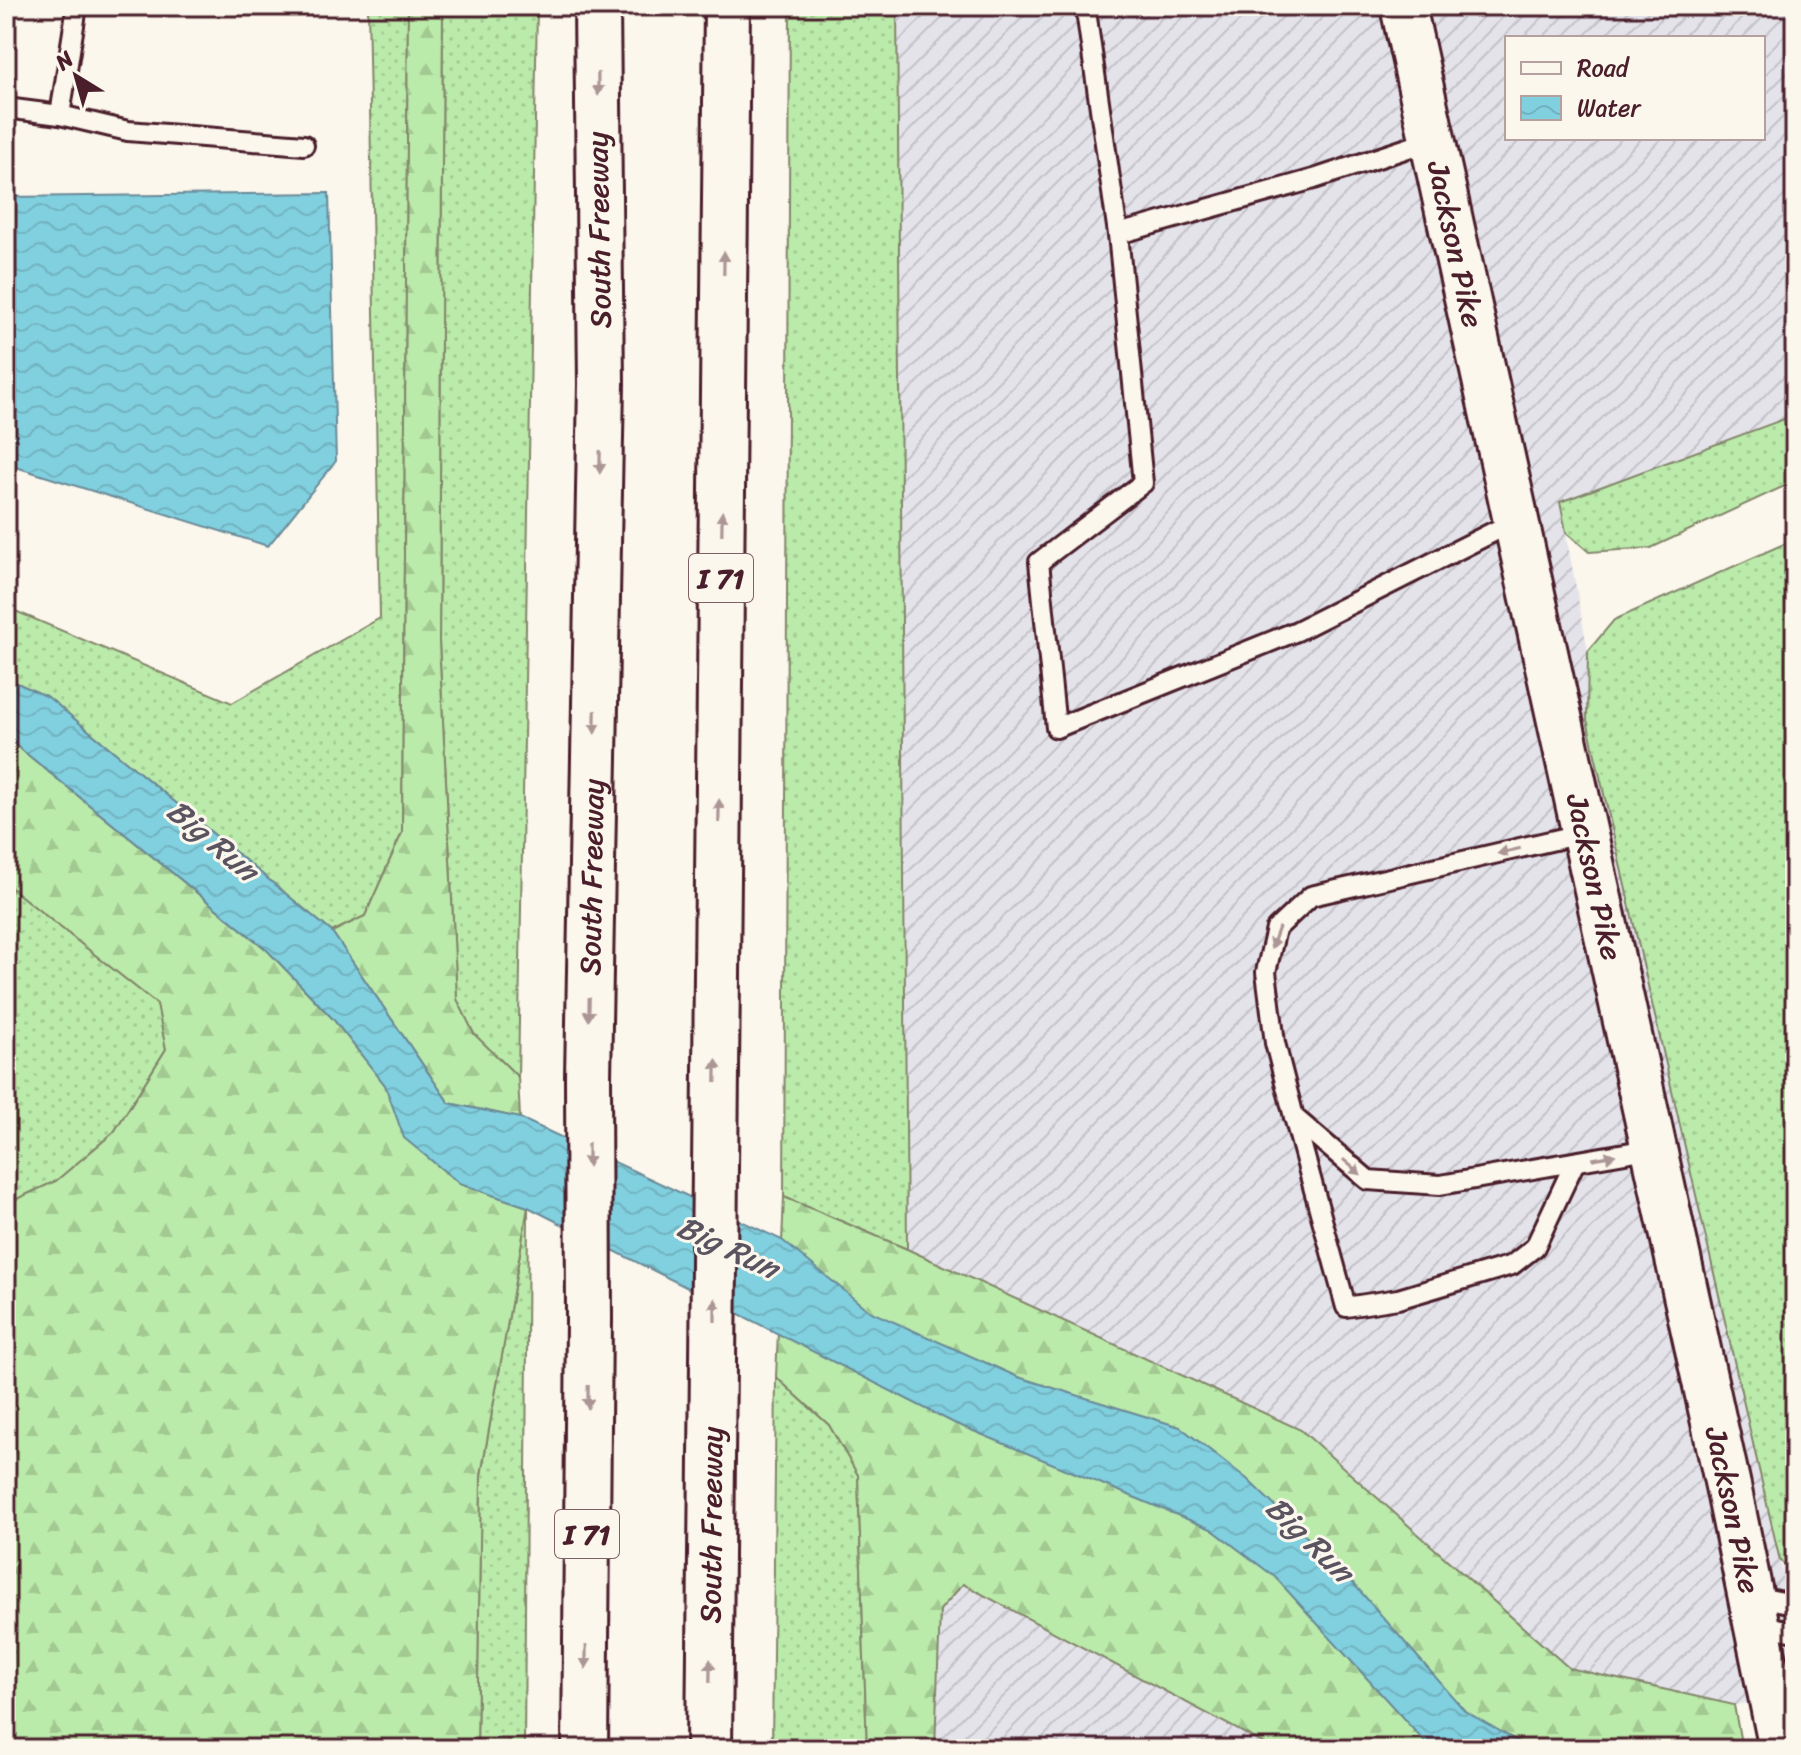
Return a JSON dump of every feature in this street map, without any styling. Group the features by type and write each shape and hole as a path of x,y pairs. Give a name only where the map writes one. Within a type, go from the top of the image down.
{"main road":[{"name":"South Freeway","path":"585,1749 588,1077 601,384 597,6"},
{"name":"South Freeway","path":"709,1749 727,6"},
{"name":"Jackson Pike","path":"1403,6 1654,1148 1775,1614 1781,1748"}],"lane":[{"path":"60,115 77,6"},
{"path":"1087,18 1118,234 1143,483 1039,562 1056,728 1297,631 1517,520"},
{"path":"6,108 60,115 128,131 304,145"},
{"path":"1118,234 1314,179 1432,140"},
{"path":"1575,1162 1535,1247 1512,1265 1398,1299 1346,1307 1275,1043 1266,972 1276,929 1311,896 1585,833"},
{"path":"1294,1117 1368,1180 1440,1185 1654,1148"}],"shaded area":[{"path":"897,6 1795,6 1795,415 1560,503 1588,651 1587,720 1795,1628 1795,1696 1734,1705 1569,1669 1301,1430 907,1249"},
{"path":"963,1584 1274,1749 935,1749 940,1610"}],"green space":[{"path":"368,6 408,6 402,833 365,916 332,932 48,697 6,678 6,607 232,703 380,618"},
{"path":"408,6 443,6 439,642 457,999 474,1034 518,1077 520,1118 449,1103 332,932 365,916 402,833"},
{"path":"443,6 537,6 518,1077 474,1034 457,1000 439,642"},
{"path":"790,6 897,6 907,1249 784,1197"},
{"path":"1795,415 1795,481 1651,548 1589,552 1566,532 1560,502"},
{"path":"1795,539 1795,1573 1780,1561 1587,720 1588,651 1614,620"},
{"path":"6,737 267,950 333,1019 385,1085 405,1138 460,1184 528,1207 481,1475 477,1749 6,1749 6,1204 56,1181 114,1132 166,1049 157,1004 6,884"},
{"path":"6,884 157,1004 166,1049 114,1132 56,1181 6,1204"},
{"path":"784,1197 907,1249 1301,1430 1569,1668 1734,1705 1742,1749 1274,1749 963,1584 940,1610 935,1749 867,1749 858,1475 829,1425 776,1377"},
{"path":"528,1207 524,1749 477,1749 481,1475"},
{"path":"776,1377 829,1425 858,1475 867,1749 772,1749"}],"water":[{"path":"329,193 336,461 268,546 6,464 6,197"},
{"name":"Big Run","path":"6,678 48,697 332,932 449,1103 520,1118 782,1240 869,1311 1018,1377 1180,1427 1247,1479 1346,1575 1465,1711 1531,1749 1431,1749 1275,1577 1211,1529 954,1423 528,1207 460,1184 404,1138 385,1085 333,1019 267,950 6,737"}]}
